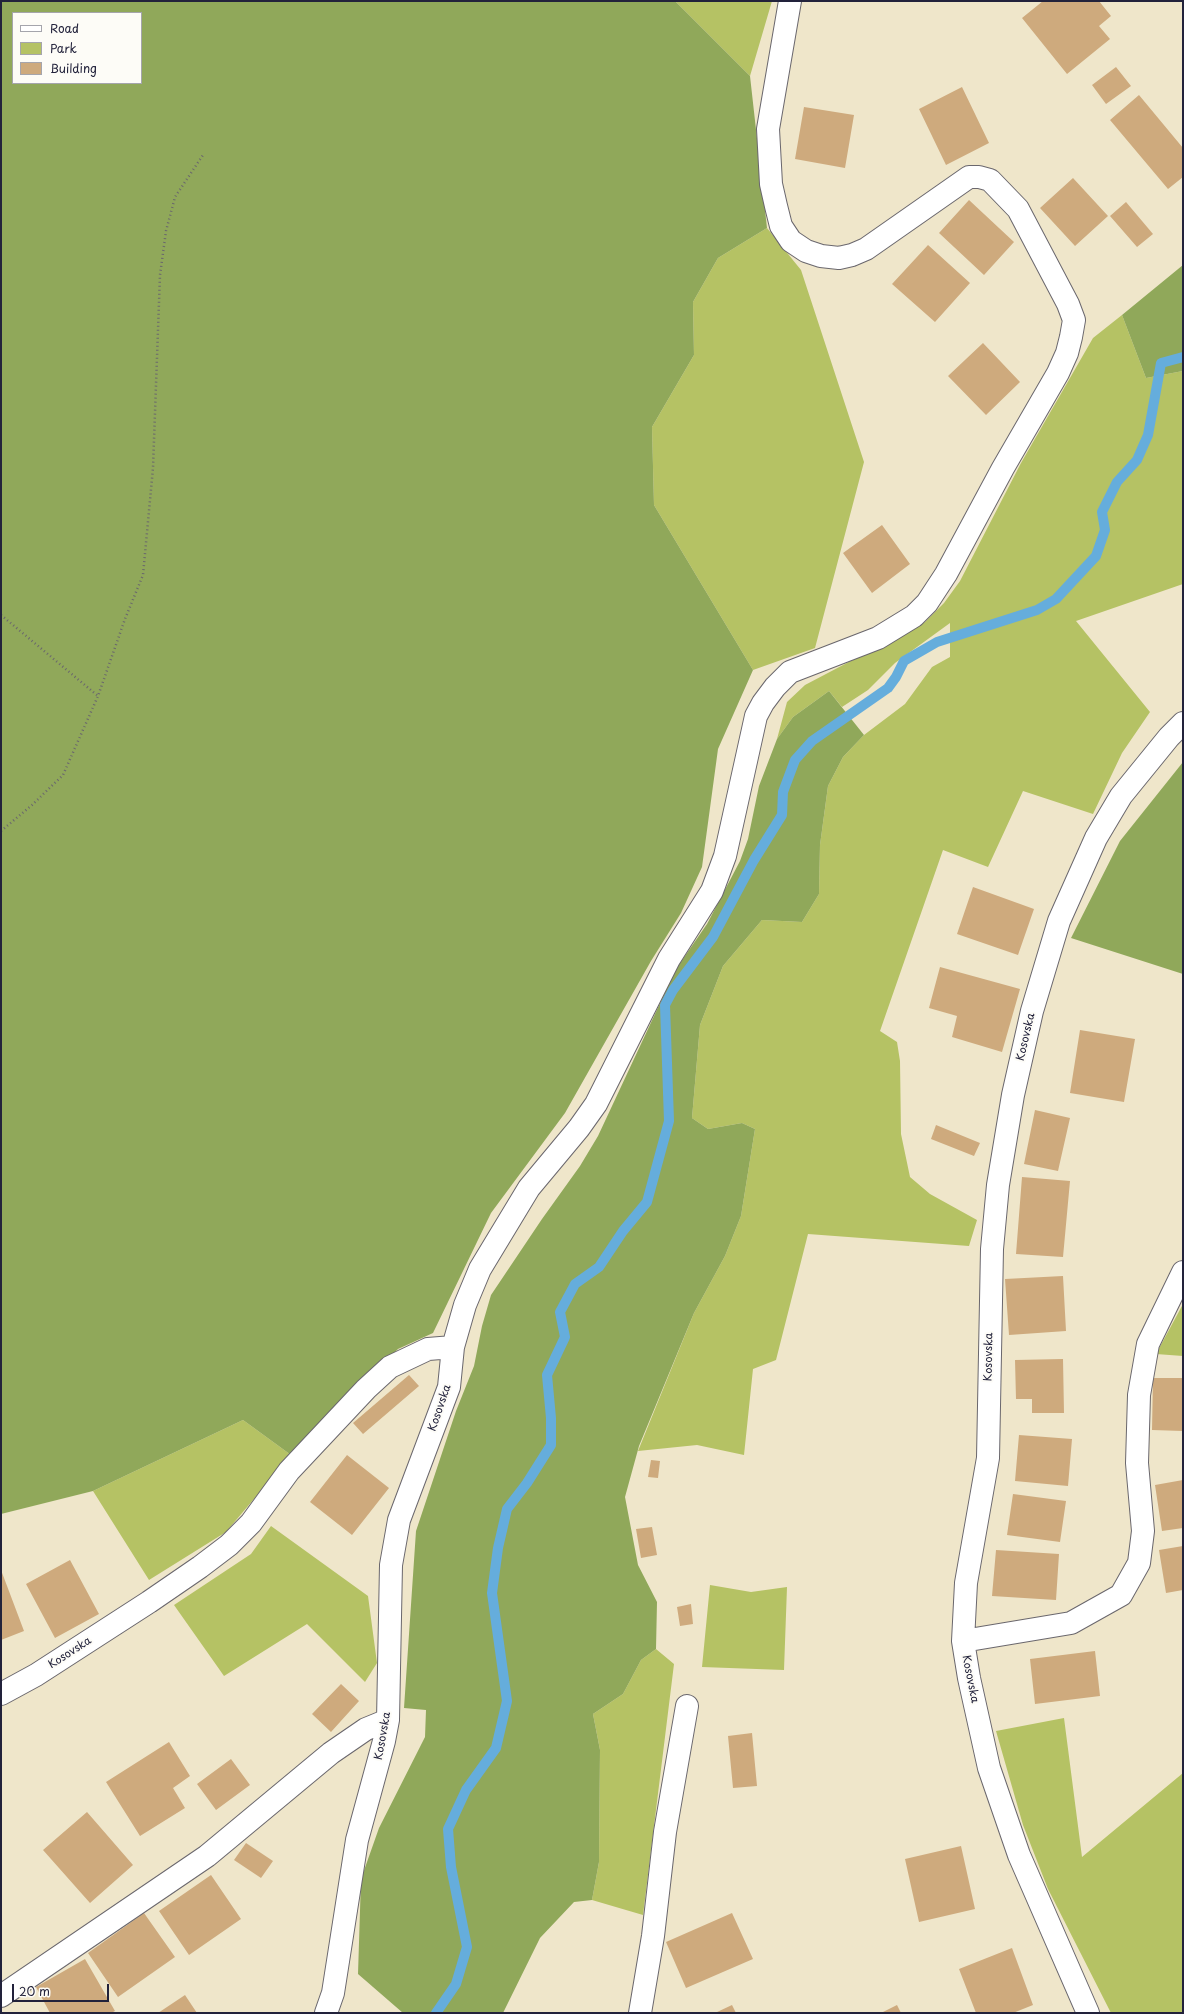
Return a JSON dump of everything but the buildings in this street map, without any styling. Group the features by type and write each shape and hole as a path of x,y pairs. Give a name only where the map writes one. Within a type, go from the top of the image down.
{"street":[{"path":"452,1346 465,1305 480,1270 529,1188 579,1128 596,1104 669,959 712,891 725,856 756,716 763,703 775,687 790,672 878,638 914,616 927,603 946,574 1003,468 1058,373 1067,353 1074,320 1068,304 1018,209 990,180 980,177 969,177 866,249 839,258 821,256 806,251 791,241 781,226 771,184 768,129 790,1"},
{"name":"Kosovska","path":"1088,2013 1019,1855 989,1768 968,1678 963,1641 966,1583 988,1458 992,1249 998,1185 1013,1094 1032,1011 1059,921 1096,838 1121,796 1169,737 1183,723"},
{"path":"963,1641 1071,1623 1121,1595 1139,1563 1143,1531 1137,1463 1139,1395 1148,1344 1183,1272"},
{"name":"Kosovska","path":"1,1694 36,1675 150,1602 229,1545 251,1523 289,1471 333,1427 366,1389 390,1367 428,1349 452,1346 448,1387 399,1520 391,1565 388,1720 384,1741 357,1840 333,1993 326,2013"},
{"path":"640,2013 653,1936 666,1832 687,1706"},
{"path":"1,1996 207,1856 331,1753 366,1729 388,1720"}],"path":[{"path":"1,831 32,805 63,775 98,696 125,619 143,575 153,468 160,275 166,231 176,197 202,155"},
{"path":"1,615 98,696"}],"green space":[{"path":"1,1 675,1 750,76 767,228 718,258 693,302 694,355 652,427 654,505 753,670 718,749 702,867 681,913 651,961 565,1113 491,1213 433,1333 398,1349 291,1455 243,1420 93,1491 1,1514"},
{"path":"675,1 772,1 750,76"},
{"path":"767,228 801,270 864,462 815,648 753,670 654,505 652,427 694,355 693,302 718,258"},
{"path":"1183,265 1183,371 1146,378 1122,315"},
{"path":"1122,315 1146,378 1183,371 1183,584 1076,621 1150,712 1122,753 1093,814 1023,791 988,867 943,850 880,1031 897,1042 900,1061 901,1134 910,1177 930,1194 977,1220 969,1246 808,1234 776,1360 753,1369 744,1455 697,1445 638,1451 694,1313 725,1256 741,1216 755,1129 742,1123 708,1129 692,1118 700,1025 723,966 762,920 802,922 819,894 820,845 828,786 843,757 864,735 905,704 932,667 950,657 950,623 895,663 868,690 842,707 829,691 793,717 777,739 787,702 805,685 925,622 944,603 960,581 1021,463 1093,338"},
{"path":"829,691 864,735 843,757 828,786 820,845 819,894 802,922 762,920 723,966 700,1025 692,1118 708,1129 742,1123 755,1129 741,1216 725,1256 694,1313 639,1446 625,1497 638,1565 657,1602 656,1649 641,1660 623,1694 593,1714 600,1750 599,1862 592,1900 574,1902 540,1938 503,2013 403,2013 358,1974 361,1879 379,1828 425,1737 426,1710 404,1708 416,1531 456,1411 474,1366 482,1326 491,1295 580,1166 598,1136 676,969 707,924 740,861 748,839 759,786 777,739 793,717"},
{"path":"1183,762 1183,974 1071,938 1120,841"},
{"path":"1183,1304 1183,1356 1156,1354"},
{"path":"243,1420 291,1455 226,1532 149,1580 93,1491"},
{"path":"271,1526 368,1596 377,1663 365,1682 307,1624 224,1676 174,1605 251,1554"},
{"path":"710,1585 751,1592 787,1587 784,1670 702,1667"},
{"path":"656,1649 674,1664 643,1915 592,1900 599,1862 600,1750 593,1714 623,1694 641,1660"},
{"path":"1064,1718 1082,1857 1183,1773 1183,2013 1111,2013 1048,1889 1023,1825 996,1731"}],"waterway":[{"path":"436,2013 456,1984 467,1947 451,1867 448,1829 466,1790 496,1748 507,1701 492,1593 498,1548 507,1509 527,1483 551,1445 551,1418 547,1375 565,1337 560,1312 575,1284 599,1267 623,1231 647,1202 669,1121 665,1005 673,990 713,937 754,860 782,815 783,792 795,760 812,741 888,688 896,677 904,661 937,642 1037,610 1056,599 1096,556 1105,530 1102,512 1117,482 1137,460 1148,435 1161,363 1183,357"}]}
